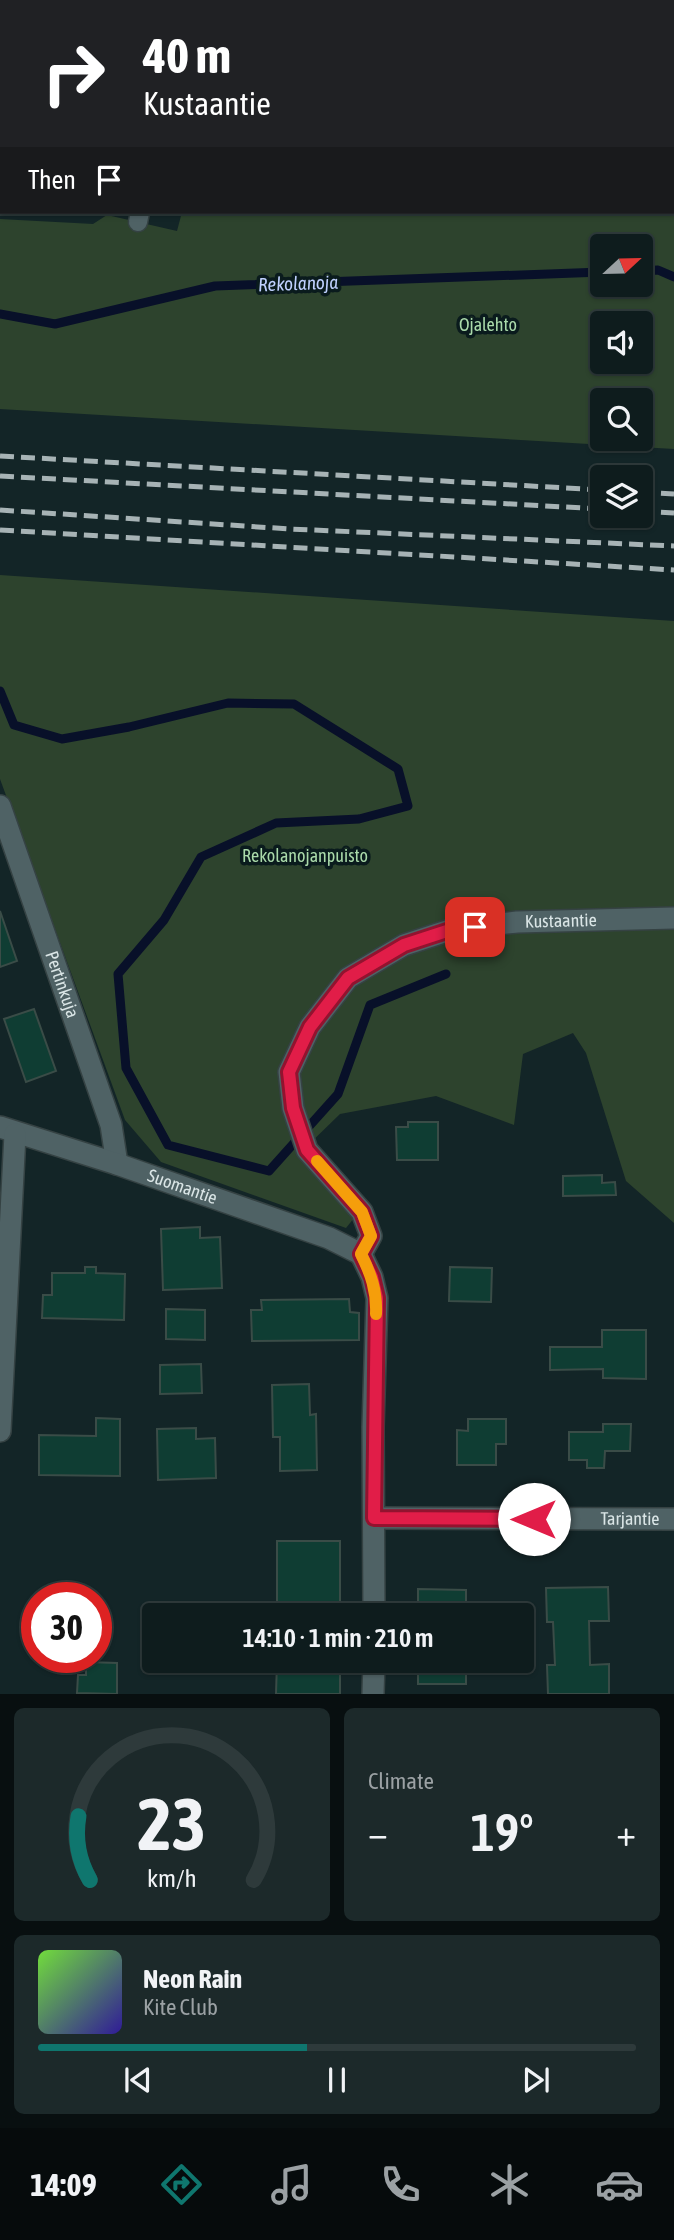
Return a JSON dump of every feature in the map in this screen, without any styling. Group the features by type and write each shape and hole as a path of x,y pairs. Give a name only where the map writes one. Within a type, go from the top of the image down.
{"street":[{"name":"Pertinkuja","path":"0,806 111,1125 117,1164"},
{"name":"Kustaantie","path":"361,1254 371,1236 362,1212 307,1150 293,1108 289,1072 310,1027 348,978 404,945 453,929 517,922 674,918"},
{"name":"Suomantie","path":"8,1131 117,1164 330,1238 361,1254"},
{"path":"0,1430 8,1131"},
{"path":"361,1254 372,1277 377,1298 374,1603"},
{"name":"Tarjantie","path":"374,1518 674,1519"},
{"path":"373,1673 373,1694"}],"green space":[{"name":"Ojalehto","path":"181,214 674,214 674,449 653,448 653,388 590,388 590,444 0,409 0,219 93,224 107,215 177,231"},
{"name":"Rekolanojanpuisto","path":"0,575 674,621 674,1223 626,1181 586,1053 573,1033 523,1054 514,1125 436,1096 340,1114 302,1151 354,1218 346,1228 161,1162 125,1120 0,779"}],"building":[{"path":"0,911 17,961 0,967"},
{"path":"34,1009 56,1071 26,1082 4,1019"},
{"path":"408,1122 438,1122 438,1160 397,1160 396,1127 408,1127"},
{"path":"602,1175 602,1183 615,1182 616,1195 563,1196 563,1176"},
{"path":"200,1227 200,1238 220,1237 222,1288 163,1290 161,1229"},
{"path":"85,1267 96,1267 96,1273 125,1274 124,1320 42,1318 43,1295 52,1295 52,1273 85,1273"},
{"path":"450,1267 492,1268 491,1302 449,1301"},
{"path":"349,1299 350,1312 359,1313 359,1340 252,1341 251,1310 262,1310 261,1300"},
{"path":"166,1309 205,1310 205,1340 166,1339"},
{"path":"602,1330 646,1330 646,1379 603,1378 603,1369 550,1370 550,1347 602,1347"},
{"path":"201,1364 202,1393 160,1394 160,1365"},
{"path":"309,1384 310,1415 316,1414 317,1470 280,1471 280,1437 273,1437 272,1385"},
{"path":"96,1418 120,1419 120,1476 39,1475 39,1435 96,1436"},
{"path":"468,1419 506,1419 506,1444 496,1444 496,1465 457,1465 457,1430 468,1431"},
{"path":"603,1424 631,1424 630,1451 605,1451 604,1468 587,1468 587,1460 569,1460 569,1432 603,1432"},
{"path":"196,1428 196,1439 215,1438 216,1478 158,1480 157,1429"},
{"path":"277,1541 340,1541 340,1603 277,1603"},
{"path":"608,1587 609,1621 589,1621 590,1665 609,1664 609,1694 548,1694 547,1665 555,1665 553,1622 547,1622 546,1588"},
{"path":"418,1589 466,1590 466,1603 418,1603"},
{"path":"112,1663 117,1663 117,1694 77,1693 78,1675 112,1673"},
{"path":"277,1673 340,1673 340,1694 276,1694"},
{"path":"418,1673 466,1673 466,1684 418,1684"}],"waterway":[{"name":"Rekolanoja","path":"653,270 674,277"},
{"name":"Rekolanoja","path":"0,314 55,324 215,286 590,272"},
{"path":"0,691 14,725 62,739 129,727 228,703 294,704 398,769 408,806 359,819 276,823 201,857 164,920 118,974 126,1068 168,1145 269,1171 338,1094 370,1005 446,974"}],"railway":[{"path":"0,456 590,489"},
{"path":"0,476 590,508"},
{"path":"653,493 674,494"},
{"path":"0,510 290,529 674,546"},
{"path":"653,512 674,513"},
{"path":"0,530 674,570"}],"slow traffic":[{"path":"317,1161 362,1212 371,1236 361,1254 372,1277 377,1298 376,1314"}],"route":[{"path":"475,927 453,929 404,945 348,978 310,1027 289,1072 293,1108 307,1150 362,1212 371,1236 361,1254 372,1277 377,1298 373,1427 374,1518 534,1519"}]}
